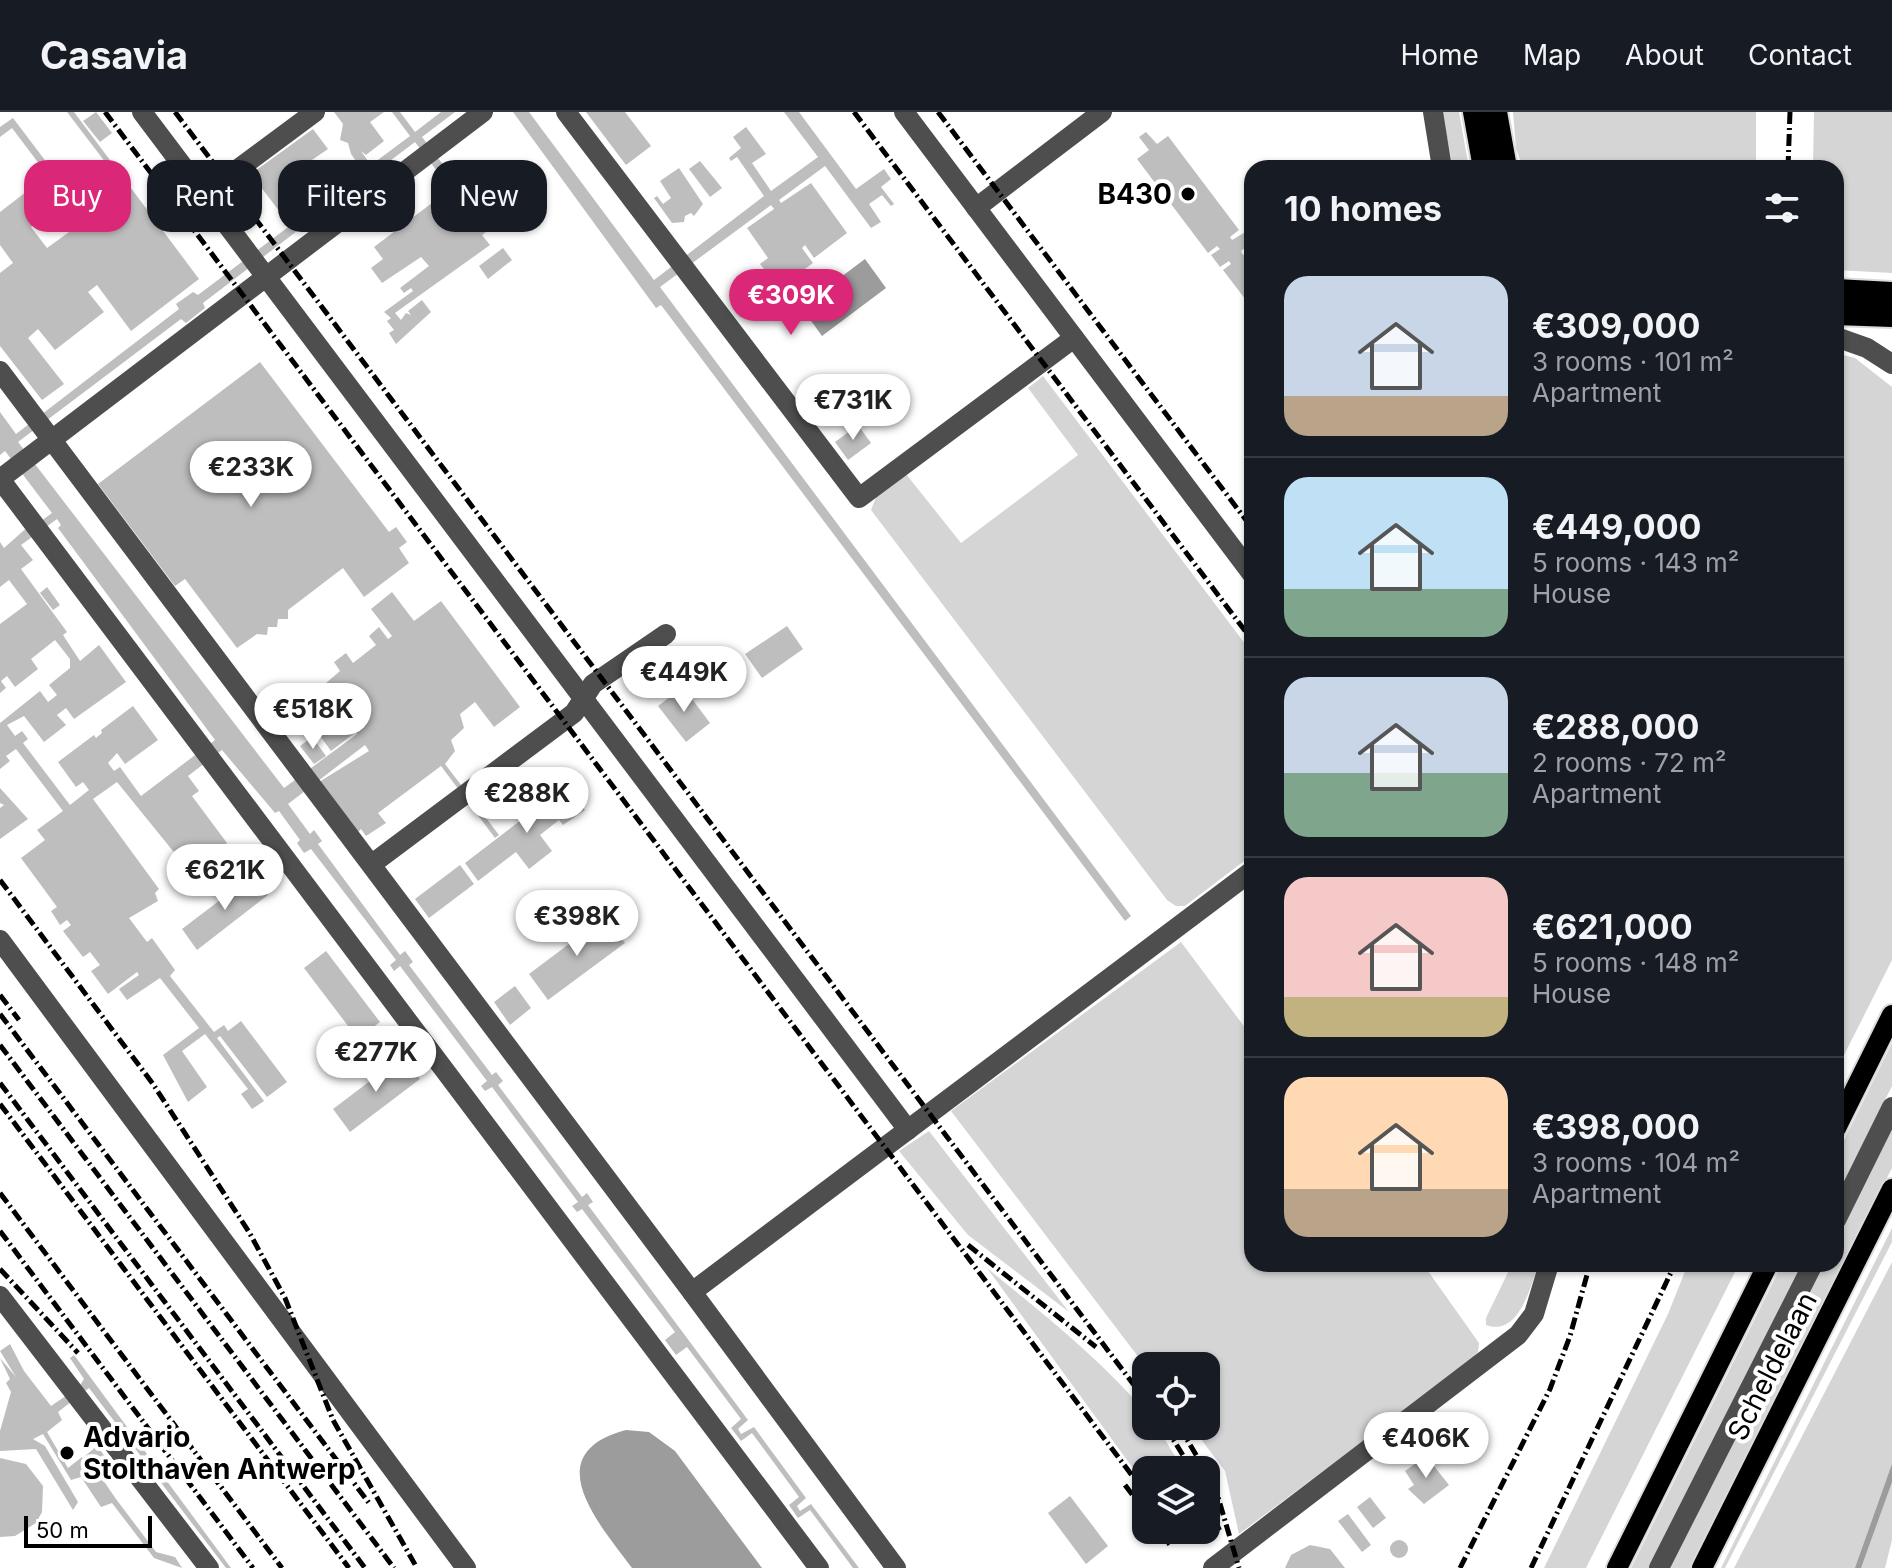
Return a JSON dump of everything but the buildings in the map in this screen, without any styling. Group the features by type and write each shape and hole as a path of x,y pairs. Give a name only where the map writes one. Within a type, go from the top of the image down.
{"highway":[{"path":"1475,112 1484,160"},
{"path":"1495,112 1504,160"},
{"path":"1844,291 1892,294"},
{"path":"1844,313 1892,315"}],"main road":[{"path":"1844,1112 1892,1015"},
{"name":"Scheldelaan","path":"1702,1568 1892,1189"},
{"name":"Scheldelaan","path":"1617,1568 1764,1272"}],"street":[{"path":"250,160 315,112"},
{"path":"482,112 0,479 819,1568"},
{"path":"566,112 859,498 1074,338"},
{"path":"904,112 1244,563"},
{"path":"976,208 1102,112"},
{"path":"1433,112 1441,160"},
{"path":"144,113 178,160"},
{"path":"230,232 908,1130"},
{"path":"1844,340 1867,348 1892,364"},
{"path":"0,371 896,1568"},
{"path":"372,864 574,713 593,684 666,634"},
{"path":"692,1292 1244,877"},
{"path":"0,940 466,1568"},
{"path":"1844,1204 1892,1107"},
{"path":"1213,1568 1518,1335 1534,1314 1547,1272"},
{"path":"1659,1568 1809,1272"},
{"path":"1,1298 209,1568"}],"shaded area":[{"path":"1442,112 1459,112 1468,160 1451,160"},
{"path":"1513,112 1756,112 1756,160 1520,160 1516,149"},
{"path":"1814,112 1892,112 1892,273 1844,270 1844,160 1813,160"},
{"path":"865,259 886,288 822,336 801,307"},
{"path":"1844,355 1855,358 1892,387 1892,960 1844,1055"},
{"path":"1043,376 1244,642 1244,861 1185,906 1176,906 1167,900 871,510 876,497 906,474 961,543 1078,455 1028,388"},
{"path":"1181,942 1244,1026 1244,1272 1429,1272 1479,1343 1478,1352 1239,1534 1220,1456 1214,1456 1202,1440 1220,1440 1220,1352 1135,1352 951,1111"},
{"path":"1892,1043 1892,1086 1844,1182 1844,1140"},
{"path":"1892,1125 1892,1168 1844,1264 1844,1221"},
{"path":"929,1131 1069,1312 968,1235 899,1151"},
{"path":"1892,1228 1892,1242 1725,1568 1721,1568"},
{"path":"1892,1262 1892,1540 1885,1568 1734,1568"},
{"path":"987,1268 1070,1337 1132,1397 1132,1440 1165,1440 1175,1456 1132,1456 1132,1467"},
{"path":"1508,1272 1536,1272 1522,1308 1515,1317 1497,1327 1486,1325 1486,1318"},
{"path":"1685,1272 1735,1272 1586,1568 1544,1568 1668,1314"},
{"path":"1778,1272 1799,1272 1650,1568 1631,1568"},
{"path":"1818,1272 1840,1272 1691,1568 1670,1568"},
{"path":"626,1430 649,1432 675,1451 762,1568 632,1568 592,1512 583,1492 580,1473 584,1456 599,1441"},
{"path":"1892,1464 1892,1482 1861,1568 1855,1568"}],"railway":[{"path":"105,112 1132,1475"},
{"path":"175,112 1132,1382"},
{"path":"854,112 1244,629"},
{"path":"938,112 1244,517"},
{"path":"1788,160 1790,112"},
{"path":"0,880 153,1084 249,1232 285,1298 333,1420 417,1568"},
{"path":"0,995 19,1020"},
{"path":"0,1014 369,1503"},
{"path":"0,1045 394,1568"},
{"path":"0,1083 365,1568"},
{"path":"0,1104 349,1568"},
{"path":"0,1193 282,1568"},
{"path":"0,1231 253,1568"},
{"path":"968,1245 1096,1347"},
{"path":"0,1269 78,1353"},
{"path":"1460,1568 1550,1389 1570,1336 1588,1272"},
{"path":"1531,1568 1671,1272"},
{"path":"1174,1440 1183,1456"},
{"path":"1187,1440 1215,1487 1239,1568"},
{"path":"1125,1485 1132,1494"}],"place":[{"name":"B430","path":"1188,194"},
{"name":"Advario Stolthaven Antwerp","path":"67,1453"}]}
